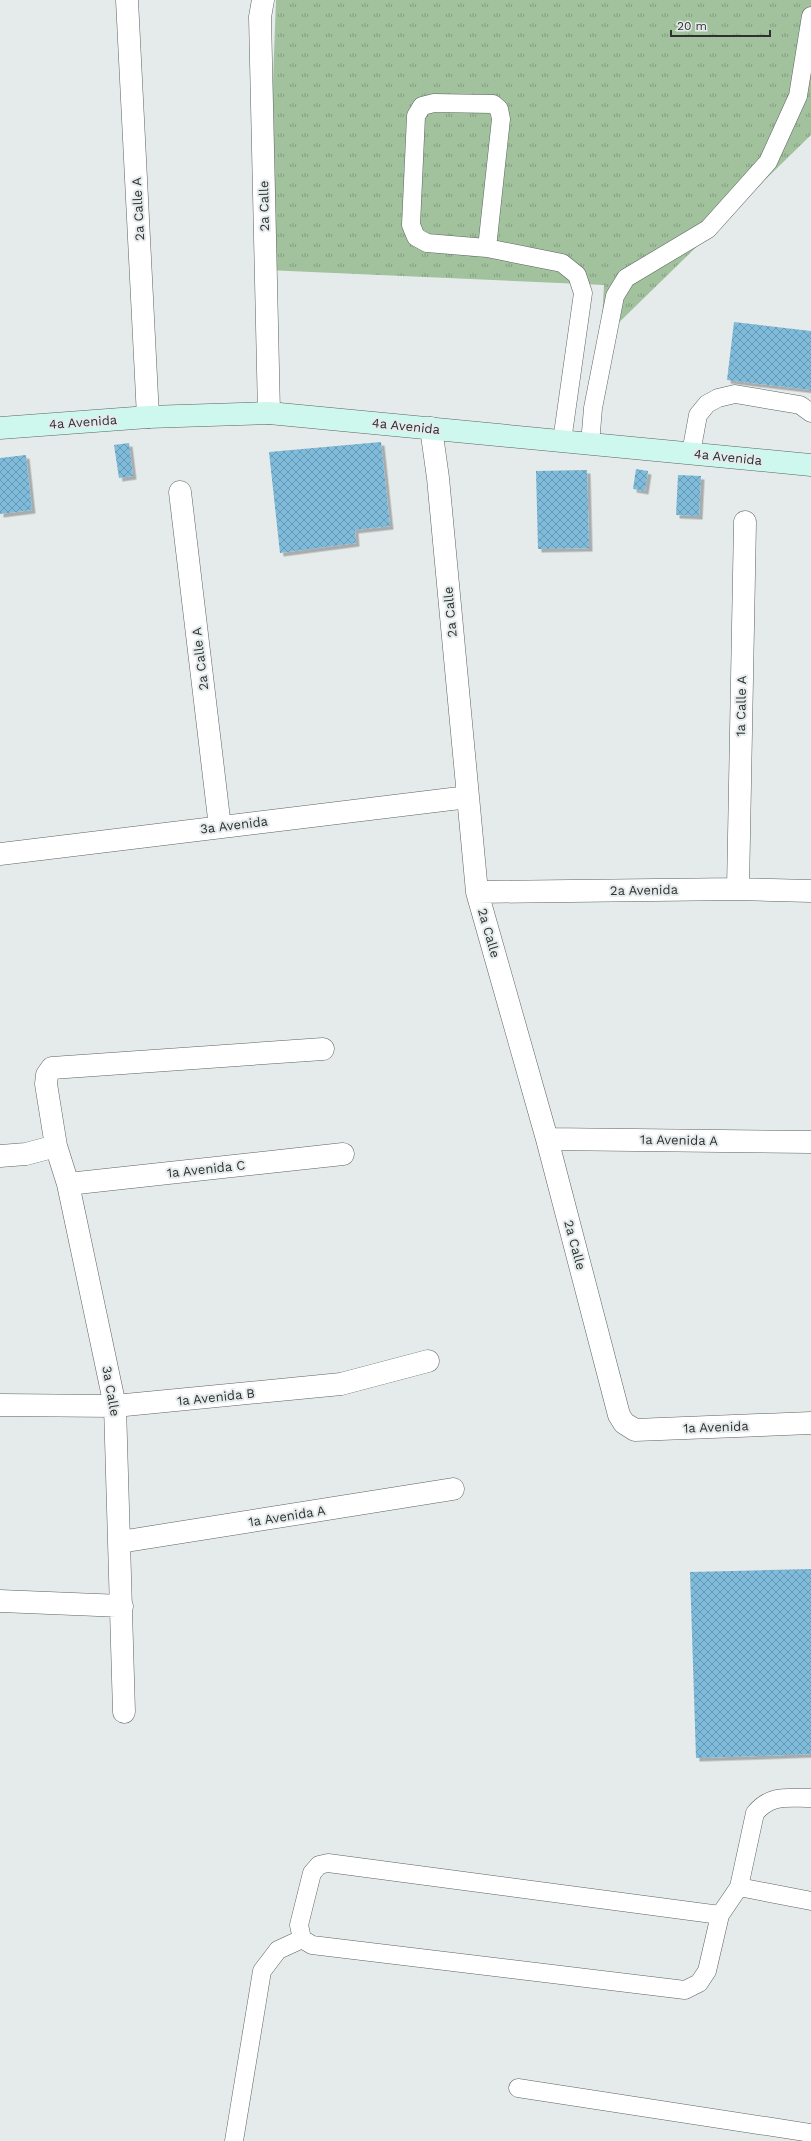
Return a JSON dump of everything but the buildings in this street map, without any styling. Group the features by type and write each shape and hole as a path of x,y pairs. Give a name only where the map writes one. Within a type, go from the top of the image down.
{"street":[{"name":"2a Calle A","path":"128,0 148,417"},
{"name":"2a Calle","path":"263,0 260,17 269,412"},
{"name":"4a Avenida","path":"0,428 148,417 269,412 811,465"},
{"name":"2a Calle","path":"431,428 477,892 547,1139 620,1415 624,1423"},
{"name":"2a Calle A","path":"180,492 220,827"},
{"name":"1a Calle A","path":"738,889 745,522"},
{"name":"3a Avenida","path":"0,854 468,797"},
{"name":"2a Avenida","path":"477,892 738,889 811,891"},
{"name":"3a Calle","path":"124,1712 115,1406 68,1184 56,1146 46,1084 47,1075 52,1068 324,1049"},
{"name":"1a Avenida A","path":"547,1139 811,1142"},
{"path":"0,1156 26,1154 56,1146"},
{"name":"1a Avenida C","path":"68,1184 343,1154"},
{"name":"1a Avenida B","path":"0,1405 115,1406 341,1384 428,1361"},
{"name":"1a Avenida","path":"624,1423 635,1430 811,1423"},
{"name":"1a Avenida A","path":"120,1542 453,1489"},
{"path":"0,1601 122,1606"}],"lane":[{"path":"590,444 593,408 615,296 626,278 708,229 768,162 798,96 811,16"},
{"path":"487,248 502,119 498,108 492,104 434,103 422,106 416,116 411,225 416,236 427,243 487,248 562,263 577,275 583,293 562,441"},
{"path":"691,453 698,415 707,404 718,398 735,394 800,405 811,413"},
{"path":"302,1939 312,1945 685,1990 699,1983 707,1971 720,1915 740,1888 754,1814 762,1805 775,1798 811,1798"},
{"path":"302,1939 300,1925 312,1873 319,1865 328,1863 720,1915"},
{"path":"740,1888 811,1901"},
{"path":"234,2141 262,1971 278,1950 302,1939"},
{"path":"518,2088 811,2133"}],"green space":[{"path":"276,0 811,0 811,135 601,340 604,285 266,270"}]}
